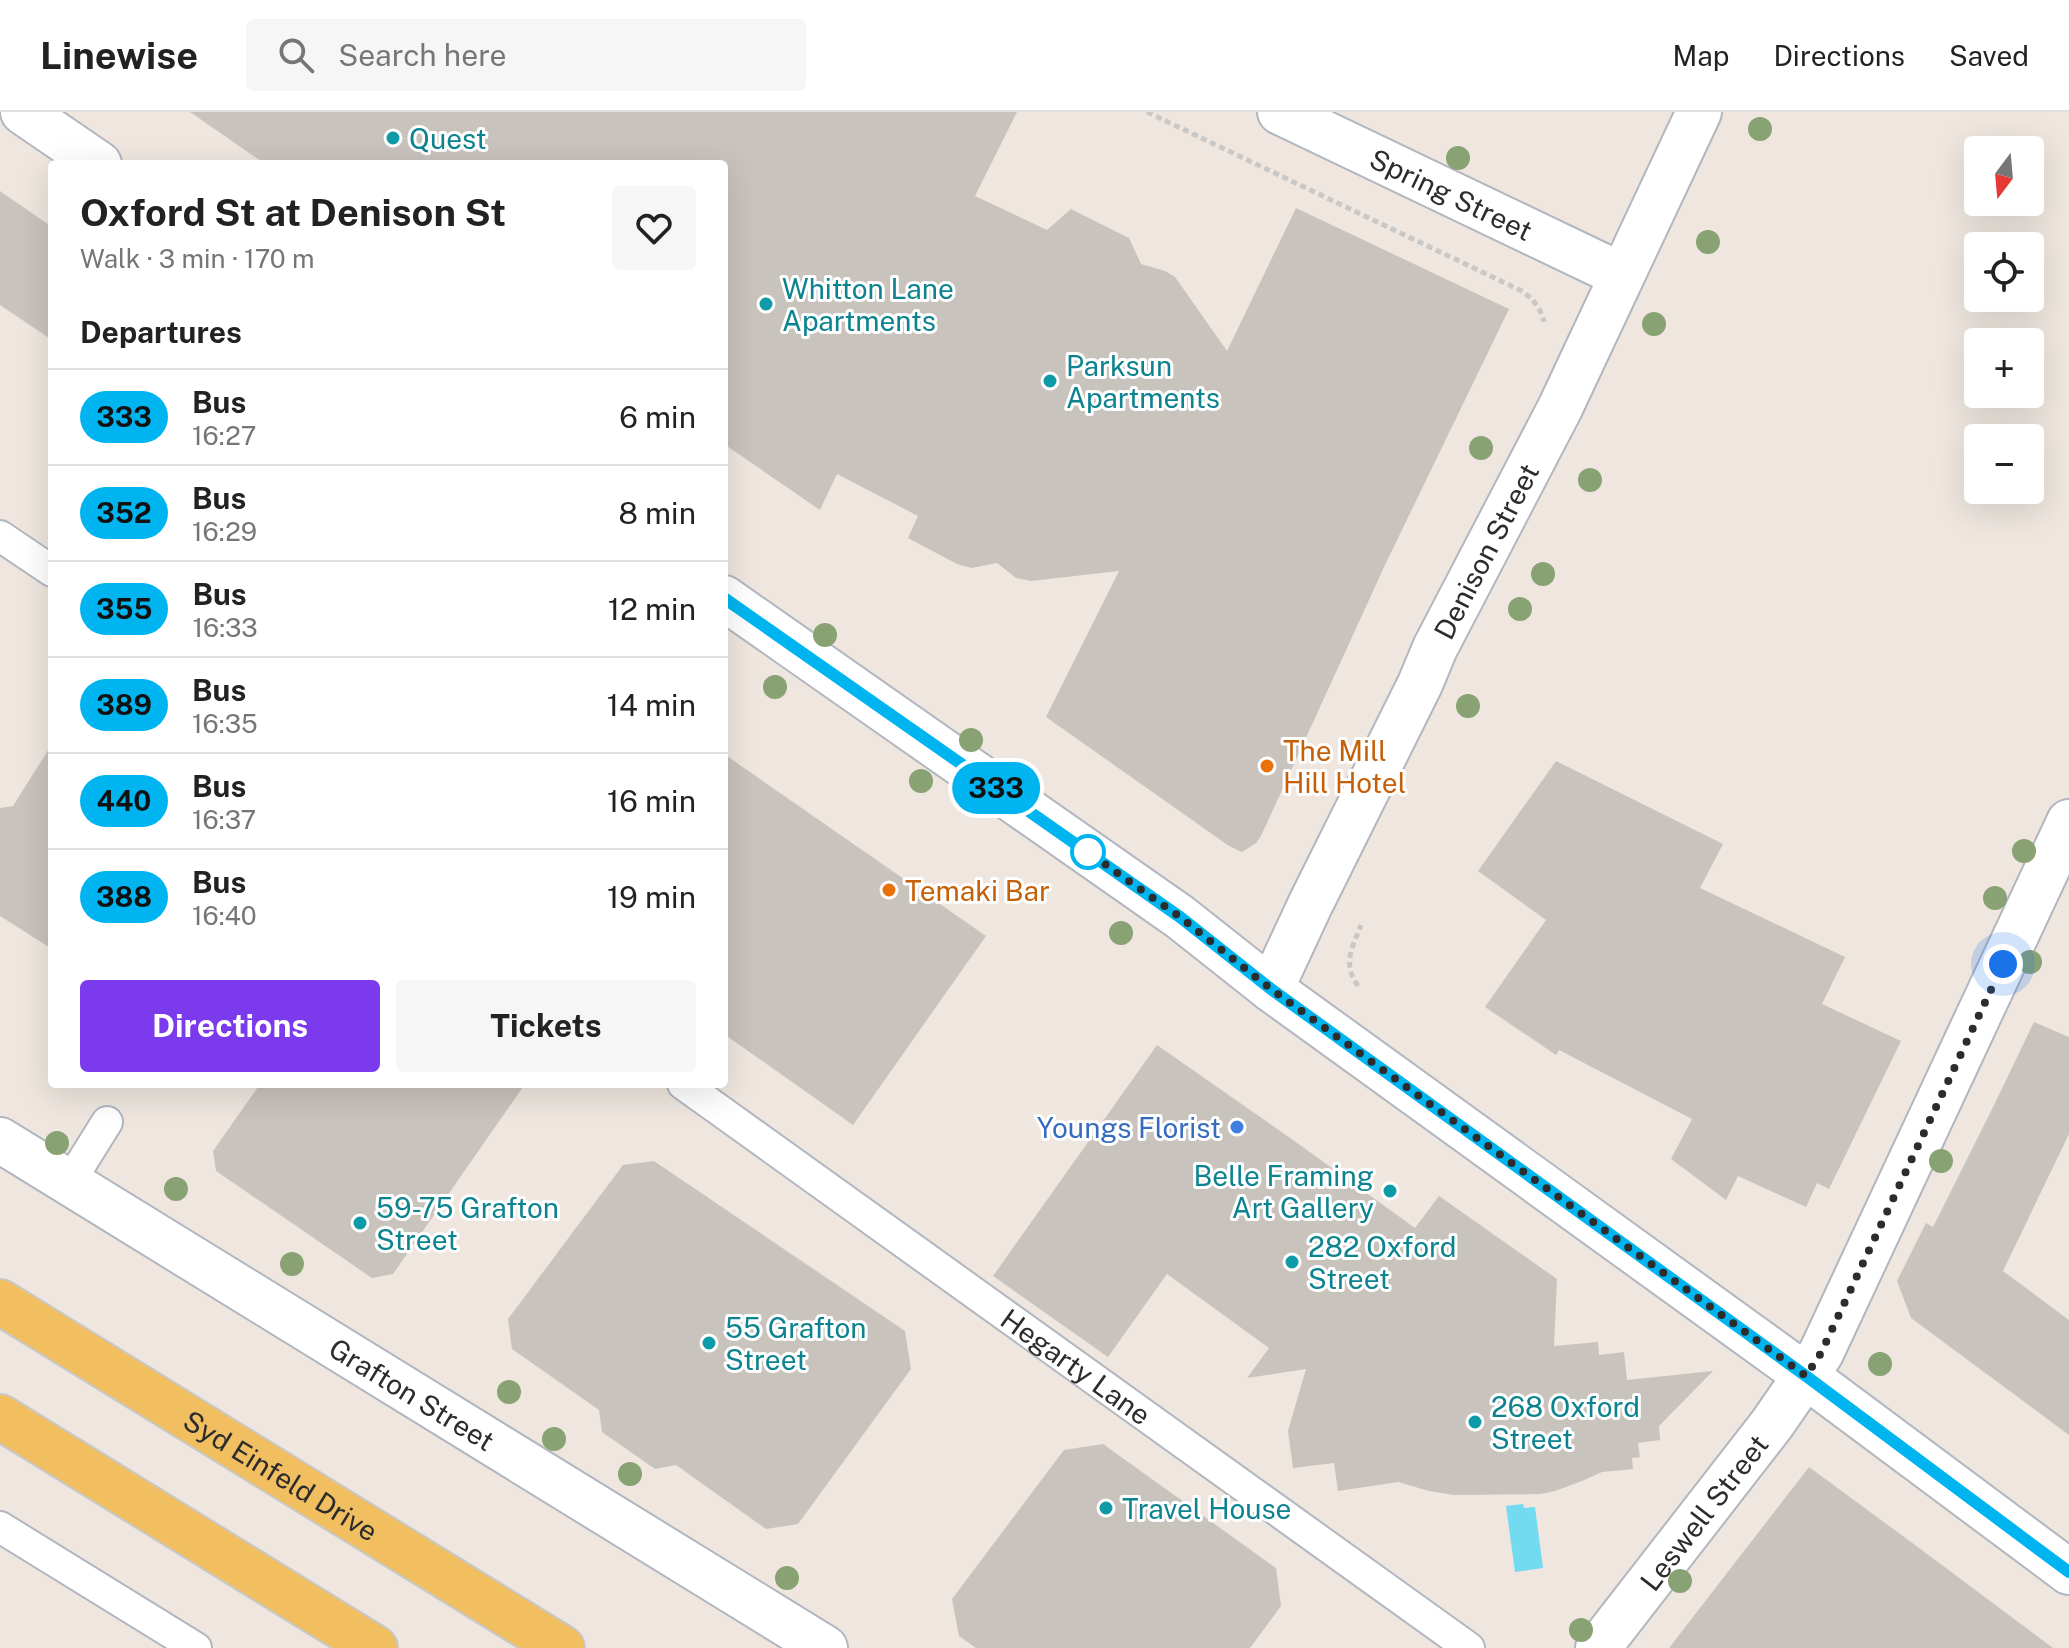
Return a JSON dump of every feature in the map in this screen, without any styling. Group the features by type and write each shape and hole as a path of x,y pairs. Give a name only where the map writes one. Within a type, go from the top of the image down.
{"main road":[{"name":"Syd Einfeld Drive","path":"0,1302 562,1648"},
{"path":"0,1417 375,1648"}],"street":[{"path":"23,112 93,160"},
{"name":"Spring Street","path":"1280,112 1621,275"},
{"name":"Denison Street","path":"1271,989 1435,648 1560,408 1699,112"},
{"path":"728,601 1180,917 1271,989 1806,1376 2069,1572"},
{"name":"Leswell Street","path":"1598,1648 1772,1424 1821,1353 2069,822"},
{"name":"Grafton Street","path":"0,1140 825,1648"}],"lane":[{"path":"0,536 48,568"},
{"name":"Hegarty Lane","path":"689,1088 1469,1648"},
{"path":"69,1183 107,1122"},
{"path":"0,1527 196,1648"}],"path":[{"path":"1147,112 1524,292 1543,315 1545,330"},
{"path":"1364,991 1349,972 1351,954 1367,912"}],"water":[{"path":"1523,1504 1524,1508 1535,1507 1543,1568 1515,1572 1506,1506"}],"building":[{"path":"190,112 1017,112 975,196 1047,230 1071,209 1129,238 1141,264 1175,277 1227,351 1296,208 1509,309 1385,565 1261,836 1242,852 1229,846 1046,717 1119,571 1031,581 1016,578 997,563 971,568 957,564 908,538 918,516 837,474 820,510 728,447 728,160 259,160"},
{"path":"0,191 48,224 48,337 0,305"},
{"path":"48,750 48,946 0,916 0,808 13,806"},
{"path":"728,757 986,936 853,1125 728,1037"},
{"path":"1556,761 1723,844 1700,888 1845,957 1822,1004 1901,1041 1829,1189 1817,1183 1806,1207 1738,1176 1726,1200 1671,1159 1692,1119 1559,1050 1556,1055 1485,1007 1546,920 1478,871"},
{"path":"2034,1022 2069,1037 2069,1134 2003,1271 2069,1320 2069,1435 1911,1318 1897,1281 1926,1223 1933,1227"},
{"path":"1157,1045 1415,1228 1439,1196 1557,1279 1554,1346 1598,1342 1599,1355 1624,1352 1627,1380 1713,1371 1659,1426 1660,1440 1638,1443 1640,1457 1632,1458 1633,1469 1602,1472 1555,1491 1541,1494 1454,1495 1398,1482 1338,1491 1334,1463 1293,1468 1288,1431 1306,1369 1247,1378 1269,1348 1167,1274 1108,1357 993,1276"},
{"name":"59-75 Grafton Street","path":"257,1088 522,1088 393,1274 372,1278 216,1171 213,1151"},
{"name":"55 Grafton Street","path":"654,1161 905,1331 911,1369 798,1524 766,1529 676,1465 655,1469 602,1432 599,1410 512,1349 508,1319 623,1165"},
{"name":"Travel House","path":"1103,1444 1276,1568 1281,1606 1250,1648 976,1648 959,1636 952,1599 1064,1450"},
{"path":"1809,1467 1911,1542 2053,1648 1669,1648"}],"bus line":[{"name":"333","path":"728,601 1180,917 1271,989 1806,1376 2069,1572"}],"place":[{"name":"Quest","path":"393,138"},
{"name":"Whitton Lane Apartments","path":"766,304"},
{"name":"Parksun Apartments","path":"1050,381"},
{"name":"The Mill Hill Hotel","path":"1267,766"},
{"name":"Temaki Bar","path":"889,890"},
{"name":"Youngs Florist","path":"1237,1127"},
{"name":"Belle Framing Art Gallery","path":"1390,1191"},
{"name":"59-75 Grafton Street","path":"360,1223"},
{"name":"282 Oxford Street","path":"1292,1262"},
{"name":"55 Grafton Street","path":"709,1343"},
{"name":"268 Oxford Street","path":"1475,1422"},
{"name":"Travel House","path":"1106,1508"}],"route":[{"path":"1088,852 1079,846 1180,917 1271,989 1806,1376 1821,1353 2003,964"}]}
